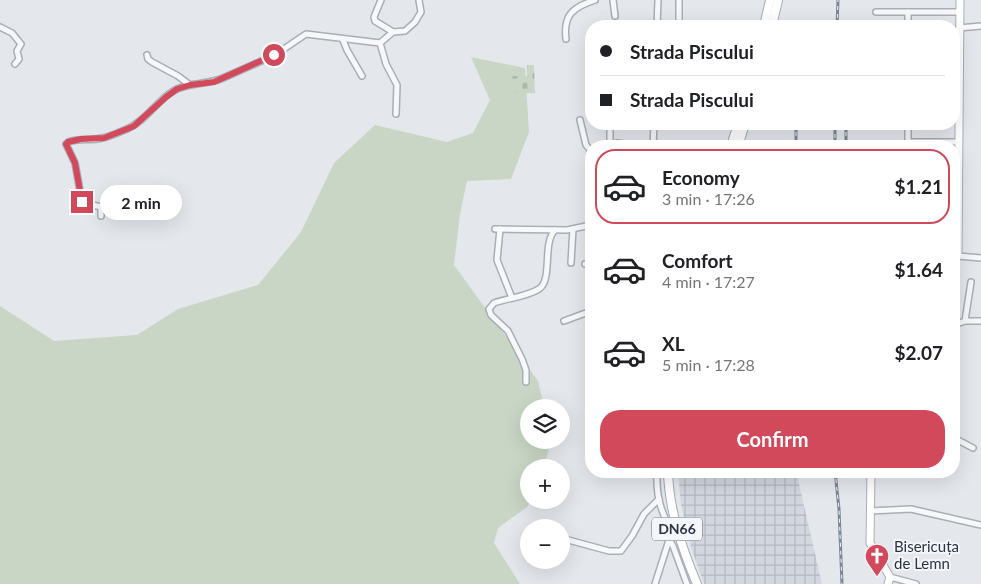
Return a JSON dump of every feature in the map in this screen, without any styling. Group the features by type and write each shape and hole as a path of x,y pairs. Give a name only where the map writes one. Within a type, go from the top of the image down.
{"main road":[{"path":"765,20 770,0"},
{"path":"773,20 778,0"},
{"path":"959,20 960,0"},
{"name":"DN66","path":"669,478 673,526 697,584"},
{"path":"871,478 870,543 889,580"}],"street":[{"path":"381,0 374,17 375,21 393,32"},
{"path":"101,216 101,207 97,205 85,206 82,202 75,163 67,143 81,139 104,138 134,126 172,92 190,85 206,84 222,78 274,55 306,34 380,43 393,32 405,31 415,22 421,12 420,0"},
{"path":"566,39 564,24 571,13 576,8 595,0"},
{"path":"613,0 614,16"},
{"path":"657,20 658,0"},
{"path":"679,0 679,20"},
{"path":"876,12 959,12"},
{"path":"908,12 908,20"},
{"path":"960,28 981,26"},
{"path":"0,27 12,34 21,44 17,51 19,59 15,64"},
{"path":"343,40 362,76"},
{"path":"380,43 386,64 398,85 396,114"},
{"path":"148,56 148,59 152,62 190,85"},
{"path":"580,120 585,142"},
{"path":"512,298 497,260 498,229 555,230 573,229 585,226"},
{"path":"571,263 573,229"},
{"path":"526,382 525,366 508,331 490,312 491,306 494,303 536,290 542,286 545,278 550,237 555,230"},
{"path":"960,257 981,258"},
{"path":"965,321 971,282"},
{"path":"564,320 585,313"},
{"path":"960,323 981,321"},
{"path":"960,441 973,448"},
{"path":"655,584 673,526 662,514 658,499 657,478"},
{"path":"570,540 608,551 621,551 644,514 658,499"},
{"path":"870,511 911,509 981,525"},
{"path":"669,540 687,584"},
{"path":"889,580 916,584"}],"shaded area":[{"path":"679,478 798,478 822,584 704,584 691,547 681,505"}],"green space":[{"path":"471,57 525,68 529,132 511,179 467,181 460,214 454,265 538,381 542,399 520,399 520,449 549,449 546,459 520,459 520,509 524,509 498,528 494,543 520,584 0,584 0,306 54,341 137,335 178,309 258,285 301,232 334,163 375,125 447,142 473,133 490,100"},
{"path":"527,65 534,65 535,93 512,93 512,76 527,76"}],"railway":[{"path":"837,20 838,0"},
{"path":"796,130 796,140"},
{"path":"835,130 835,140"},
{"path":"846,130 846,140"},
{"path":"836,478 842,584"}],"place":[{"name":"Bisericuța de Lemn","path":"877,577"}],"route":[{"path":"82,202 75,163 66,144 68,142 81,139 104,138 127,129 134,126 177,89 190,85 214,82 274,55"}]}
